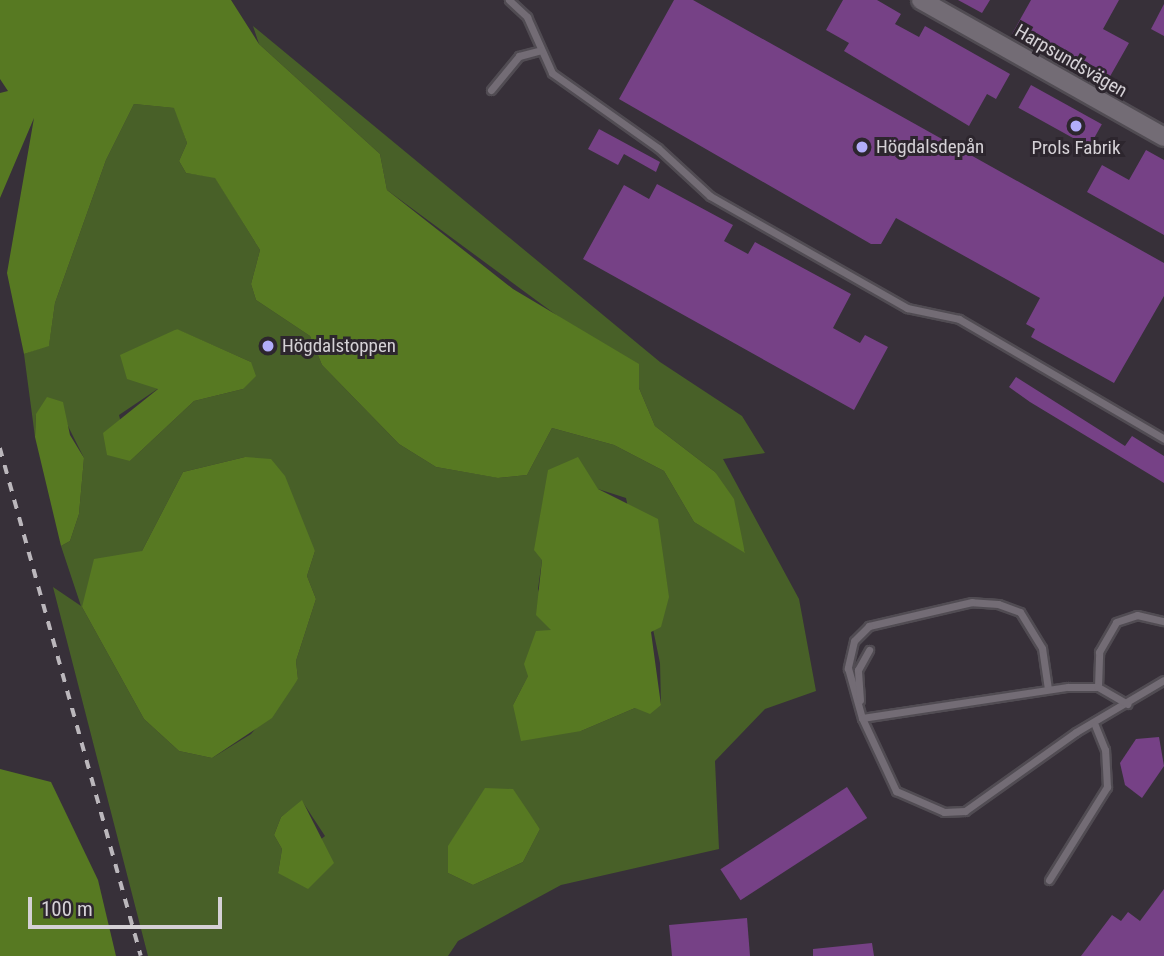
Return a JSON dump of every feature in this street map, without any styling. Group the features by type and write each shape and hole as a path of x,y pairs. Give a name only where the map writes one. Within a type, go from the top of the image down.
{"street":[{"name":"Harpsundsvägen","path":"921,0 1164,137"}],"lane":[{"path":"509,0 527,17 552,73 658,148 710,196 907,308 960,319 1164,439"},
{"path":"491,90 519,56 541,50"},
{"path":"1048,689 1042,648 1020,612 972,601 869,626 855,641 848,668 862,718 896,792 944,811 965,811 1076,732 1095,725 1164,680"},
{"path":"1098,687 1099,652 1116,622 1137,615 1164,621"},
{"path":"862,718 858,670 869,650"},
{"path":"862,718 1048,689 1098,687 1126,704"},
{"path":"1049,880 1107,787 1105,750 1095,725"}],"green space":[{"path":"0,0 231,0 259,44 380,154 387,190 513,289 639,364 639,388 655,426 715,472 734,499 745,553 694,522 664,471 614,445 552,428 527,475 498,478 436,467 399,444 322,365 310,336 256,300 251,284 260,250 215,178 186,173 179,161 187,143 174,108 134,104 106,160 55,303 49,346 24,354 7,273 34,118 0,198 0,93 8,91 0,79"},
{"path":"253,26 660,362 742,416 765,453 723,459 799,599 816,691 765,709 715,761 719,849 561,885 458,941 448,956 148,956 53,587 81,606 61,546 70,541 79,514 84,458 63,416 36,414 35,437 24,354 49,345 55,303 106,160 134,104 175,108 187,143 179,161 186,173 215,177 260,250 251,284 256,300 310,336 322,365 399,444 436,467 499,478 527,475 552,428 614,445 664,471 694,522 745,552 715,472 655,426 639,388 563,320 387,190 380,154 259,44","holes":["176,329 251,362 243,389 194,401 130,461 119,415 159,388","245,457 315,551 307,576 316,599 296,661 298,679 251,734 212,758 179,751 144,719 82,607 142,551 183,472","598,489 626,498 660,663 661,705 635,708 581,731 513,705 552,630 538,589 542,560","302,801 325,836 278,873 282,849 274,835 281,817","530,815 540,829 523,862 473,885 448,873 449,846 461,831"]},
{"path":"177,329 251,362 256,376 243,389 194,401 130,461 107,455 103,433 158,389 127,379 120,355"},
{"path":"47,397 63,402 70,435 84,458 79,514 70,541 61,546 35,437 36,414"},
{"path":"245,457 271,459 285,476 315,551 307,576 316,599 296,661 298,679 272,718 212,758 179,751 144,719 82,607 94,559 142,551 183,472"},
{"path":"578,457 598,489 658,519 669,597 661,627 651,632 661,705 650,714 635,708 581,731 521,741 513,705 528,676 524,664 536,631 551,630 536,615 542,560 534,550 548,470"},
{"path":"0,769 51,782 98,880 116,956 0,956"},
{"path":"485,788 513,789 540,829 523,862 473,885 448,873 448,846"},
{"path":"302,800 334,863 308,889 278,873 282,849 274,835 281,817"}],"building":[{"name":"Högdalsdepån","path":"674,0 693,0 1164,263 1164,296 1114,383 1031,337 1035,329 1026,324 1040,298 896,218 881,244 871,244 619,99"},
{"path":"843,0 877,0 901,14 895,24 919,37 925,26 1010,74 996,99 987,94 969,126 844,51 849,43 826,30"},
{"path":"958,0 990,0 982,13"},
{"path":"1031,0 1119,0 1103,29 1129,43 1104,87 1012,34"},
{"path":"1164,4 1164,36 1151,29"},
{"path":"1031,85 1102,124 1089,147 1018,108"},
{"path":"599,129 660,162 656,172 624,154 618,165 588,149"},
{"path":"1146,150 1164,160 1164,235 1087,192 1102,165 1129,180"},
{"path":"657,184 733,225 724,241 748,254 755,242 851,294 833,328 860,343 865,335 888,347 854,410 583,259 624,185 649,199"},
{"path":"1016,377 1125,446 1132,436 1164,456 1164,483 1009,387"},
{"path":"1159,737 1164,766 1142,798 1125,785 1120,763 1136,739"},
{"path":"847,787 867,818 741,900 720,869"},
{"path":"1164,889 1164,956 1081,956 1112,915 1121,921 1128,912 1140,921"},
{"path":"747,918 750,956 672,956 669,925"},
{"path":"872,943 874,956 813,956 813,949"}],"railway":[{"path":"0,448 141,956"}],"place":[{"name":"Prols Fabrik","path":"1076,126"},
{"name":"Högdalsdepån","path":"862,147"},
{"name":"Högdalstoppen","path":"268,346"}]}
